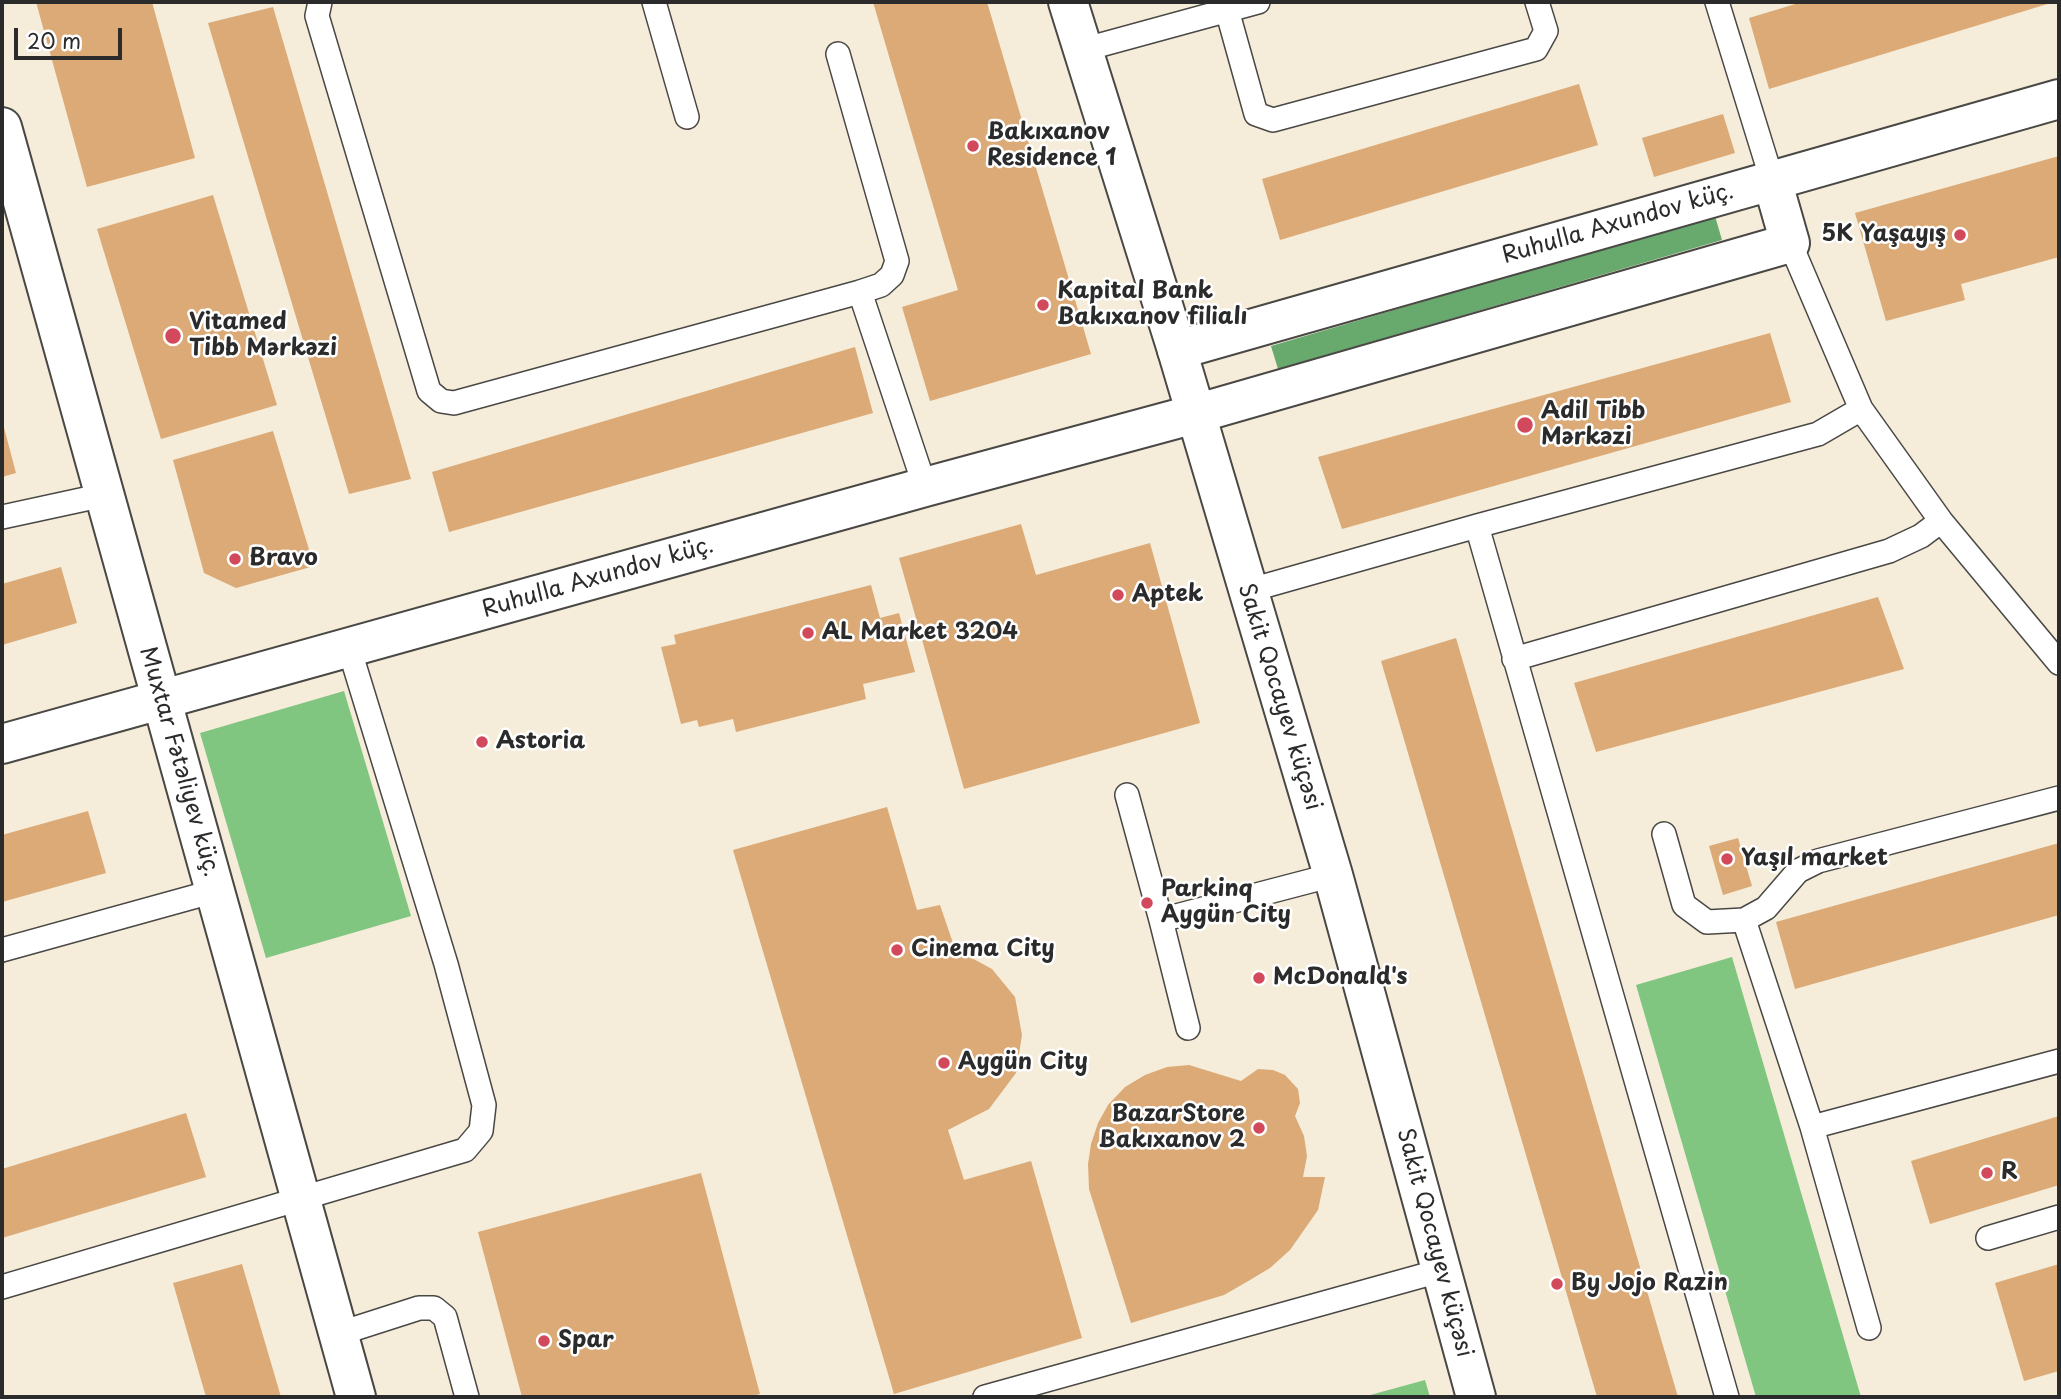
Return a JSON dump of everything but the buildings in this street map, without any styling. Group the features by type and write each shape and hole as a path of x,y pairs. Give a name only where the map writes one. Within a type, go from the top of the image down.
{"street":[{"name":"Sakit Qocayev küçəsi","path":"1068,2 1177,350 1333,875 1476,1397"},
{"name":"Ruhulla Axundov küç.","path":"1177,350 2059,99"},
{"name":"Muxtar Fətəliyev küç.","path":"2,127 356,1397"},
{"path":"1772,180 1790,243"},
{"name":"Ruhulla Axundov küç.","path":"2,744 1195,414 1790,243"}],"lane":[{"path":"320,2 317,16 429,391 440,401 454,403 881,285 892,275 897,261 838,54"},
{"path":"654,2 687,117"},
{"path":"1082,50 1258,2"},
{"path":"1227,10 1256,114 1273,120 1536,49 1546,31 1537,2"},
{"path":"1717,2 1772,180"},
{"path":"1790,243 1861,409 1941,520 2059,663"},
{"path":"860,292 925,487"},
{"path":"1247,591 1818,434 1861,409"},
{"path":"2,517 104,495"},
{"path":"1514,659 1889,551 1921,536 1941,520"},
{"path":"1477,526 1727,1397"},
{"path":"2,1287 465,1150 481,1131 484,1105 435,926 349,648"},
{"path":"1127,795 1188,1028"},
{"path":"1664,834 1684,905 1707,922 1744,920 1766,908 1798,871 1818,861 2059,798"},
{"path":"1161,920 1333,875"},
{"path":"2,950 215,891"},
{"path":"1744,920 1812,1127 1869,1328"},
{"path":"1812,1127 2059,1061"},
{"path":"1989,1238 2059,1217"},
{"path":"985,1397 1443,1270"},
{"path":"338,1334 419,1308 434,1308 445,1317 467,1397"}],"green space":[{"path":"1715,216 1722,240 1278,369 1271,346"},
{"path":"344,691 411,916 266,958 200,733"},
{"path":"1732,957 1861,1397 1756,1397 1636,985"},
{"path":"1425,1380 1430,1397 1363,1397"}],"place":[{"name":"Bakıxanov Residence 1","path":"973,146"},
{"name":"5K Yaşayış","path":"1960,235"},
{"name":"Kapital Bank Bakıxanov filialı","path":"1043,305"},
{"name":"Vitamed Tibb Mərkəzi","path":"173,336"},
{"name":"Adil Tibb Mərkəzi","path":"1525,425"},
{"name":"Bravo","path":"235,559"},
{"name":"Aptek","path":"1118,595"},
{"name":"AL Market 3204","path":"808,633"},
{"name":"Astoria","path":"482,742"},
{"name":"Yaşıl market","path":"1727,859"},
{"name":"Parkinq Aygün City","path":"1147,903"},
{"name":"Cinema City","path":"897,950"},
{"name":"McDonald's","path":"1259,978"},
{"name":"Aygün City","path":"944,1063"},
{"name":"BazarStore Bakıxanov 2","path":"1259,1128"},
{"name":"R","path":"1987,1173"},
{"name":"By Jojo Razin","path":"1557,1284"},
{"name":"Spar","path":"544,1341"}]}
